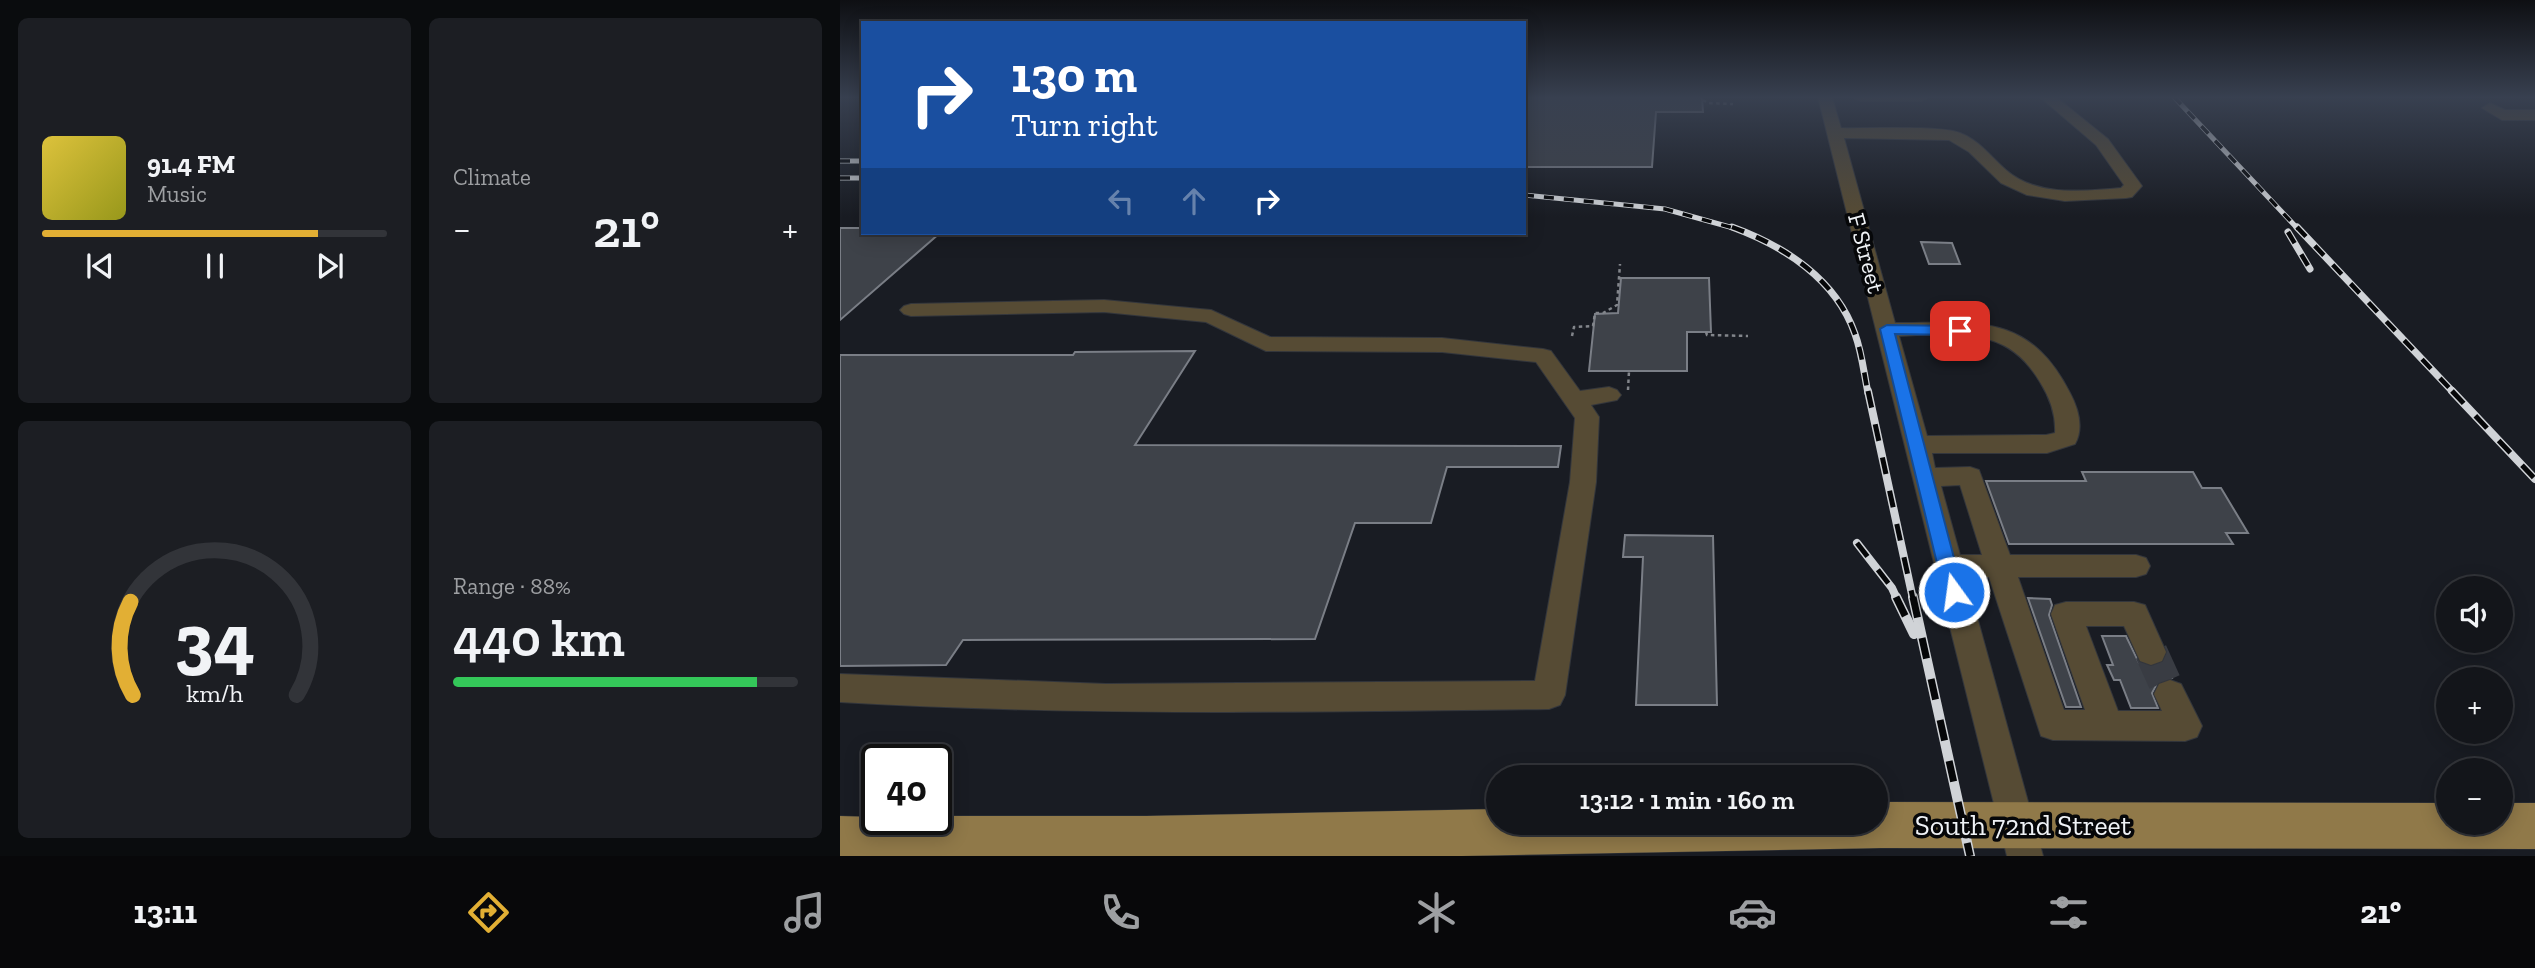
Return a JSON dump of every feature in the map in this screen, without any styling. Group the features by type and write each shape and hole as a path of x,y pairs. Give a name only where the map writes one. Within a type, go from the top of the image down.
{"main road":[{"name":"South 72nd Street","path":"840,839 905,847 1614,829 2020,841 2535,826"}],"street":[{"name":"F Street","path":"1836,137 2020,841"},
{"path":"1957,137 1968,141 2010,181 2038,192 2126,193 2133,186 2096,137"},
{"path":"840,688 914,693 1191,698 1549,695 1583,482 1587,417 1543,356 1441,345 1266,344 1211,316 1104,306 911,310"},
{"path":"1887,329 1981,331 2012,339 2040,363 2063,401 2068,430 2066,439 2047,444 1916,445"},
{"path":"1575,399 1609,395"},
{"path":"1925,477 1970,476 2053,726 2185,726 2170,694"},
{"path":"1947,566 2136,566"},
{"path":"2108,727 2066,614 2134,614 2151,652"}],"path":[{"path":"1572,337 1574,327 1593,326 1594,313 1603,313 1617,305 1620,264"},
{"path":"1706,332 1707,335 1748,336"},
{"path":"1629,371 1629,381"}],"building":[{"path":"1526,137 1654,137 1652,167 1526,167"},
{"path":"840,228 861,228 861,235 938,235 840,320"},
{"path":"1921,242 1952,243 1960,264 1929,264"},
{"path":"1621,278 1709,278 1711,332 1687,332 1687,371 1589,371 1595,314 1618,313"},
{"path":"1195,351 1135,445 1561,446 1558,467 1447,467 1431,523 1355,523 1315,639 963,640 946,665 840,666 840,355 1073,355 1075,352"},
{"path":"2082,472 2193,472 2202,488 2221,488 2248,533 2226,533 2233,544 2009,544 1986,481 2086,481"},
{"path":"1625,535 1713,536 1717,705 1636,705 1643,557 1623,557"},
{"path":"2028,598 2050,599 2052,605 2049,615 2081,707 2066,707"},
{"path":"2102,636 2126,636 2139,663 2152,667 2165,661 2172,678 2158,682 2152,693 2158,708 2131,708 2120,680 2114,680 2107,665 2113,665"}],"tunnel":[{"path":"2151,652 2170,694"}],"railway":[{"path":"2212,137 2298,229"},
{"path":"840,161 861,161"},
{"path":"840,178 861,178"},
{"path":"1526,195 1665,209 1736,229"},
{"path":"1732,227 1736,229"},
{"path":"2297,227 2454,393"},
{"path":"1736,229 1789,255 1806,267 1835,297 1855,334 1868,393"},
{"path":"2288,232 2310,269"},
{"path":"1868,391 1913,599"},
{"path":"2452,391 2535,479"},
{"path":"1857,543 1892,588 1897,599"},
{"path":"1896,597 1914,634"},
{"path":"1913,597 1970,856"}],"route":[{"path":"1954,592 1887,329 1960,331"}]}
